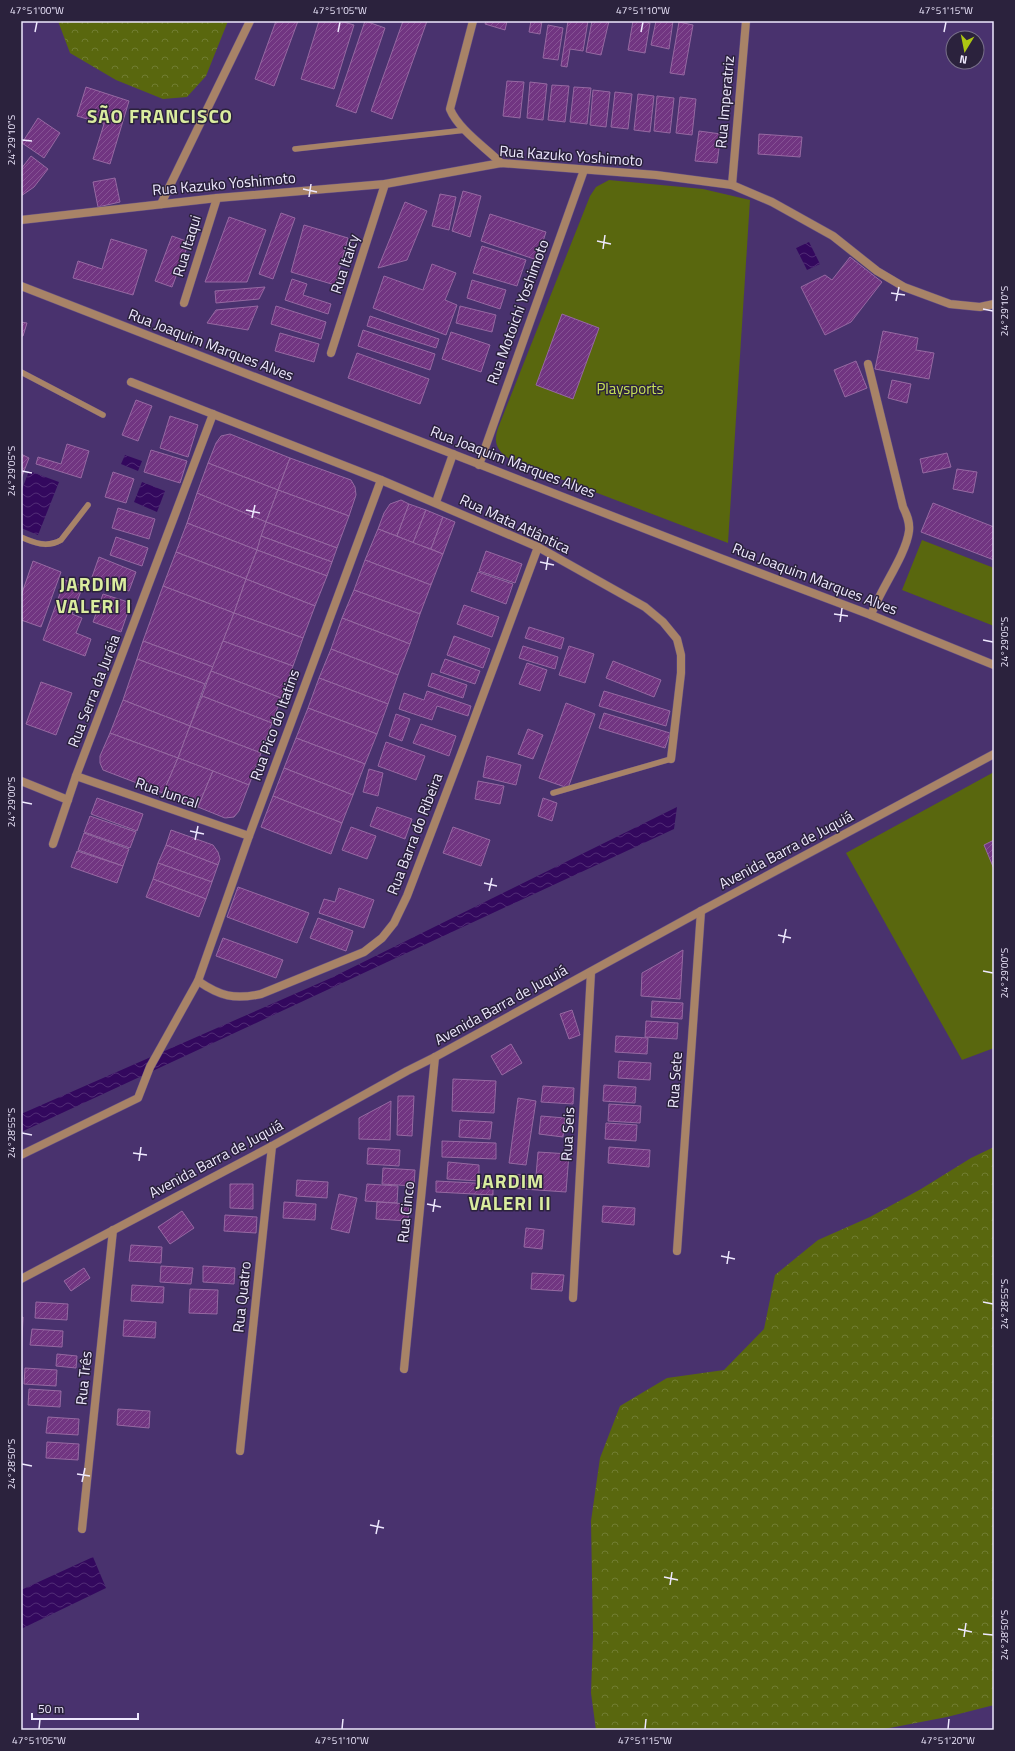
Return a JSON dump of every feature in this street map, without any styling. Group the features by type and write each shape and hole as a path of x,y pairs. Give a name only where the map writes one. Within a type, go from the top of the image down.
{"street":[{"path":"161,204 250,21"},
{"path":"472,21 450,109 454,117 466,130 501,162"},
{"name":"Rua Imperatriz","path":"732,186 746,21"},
{"name":"Rua Kazuko Yoshimoto","path":"21,220 217,198 385,184 501,162 675,177 732,186 772,202 833,236 877,271 904,287 950,304 980,307 994,304"},
{"name":"Rua Motoichi Yoshimoto","path":"479,465 584,170"},
{"name":"Rua Itaicy","path":"331,353 385,184"},
{"name":"Rua Itaqui","path":"184,303 217,198"},
{"name":"Rua Joaquim Marques Alves","path":"21,286 479,465 871,615 990,664"},
{"path":"868,364 903,507 908,517 909,530 905,546 871,615"},
{"name":"Rua Mata Atlântica","path":"132,382 436,502 538,547 645,607 664,622 677,638 681,655 681,673 671,759"},
{"name":"Rua Serra da Juréia","path":"53,844 76,776 213,414"},
{"path":"436,502 453,454"},
{"name":"Rua Pico do Itatins","path":"21,1155 138,1098 150,1067 198,982 249,836 381,480"},
{"name":"Rua Barra do Ribeira","path":"198,982 215,993 232,996 261,994 364,952 382,938 394,923 407,896 455,771 538,547"},
{"name":"Avenida Barra de Juquiá","path":"21,1279 272,1146 701,911 994,754"},
{"name":"Rua Juncal","path":"76,776 249,836"},
{"path":"21,781 68,800"},
{"name":"Rua Sete","path":"677,1251 701,911"},
{"name":"Rua Seis","path":"573,1298 591,972"},
{"name":"Rua Cinco","path":"404,1368 435,1057"},
{"name":"Rua Quatro","path":"240,1451 272,1146"},
{"name":"Rua Três","path":"82,1529 114,1230"}],"lane":[{"path":"295,150 466,130"},
{"path":"21,372 103,415"},
{"path":"22,539 44,544 56,543 61,540 88,505"},
{"path":"553,793 671,759"}],"green space":[{"path":"58,21 228,21 206,76 187,97 163,99 116,80 70,53"},
{"name":"Playsports","path":"609,180 703,189 750,200 728,543 511,460 497,447 496,438 498,428 590,196 596,187"},
{"path":"922,540 994,568 994,626 902,590"},
{"path":"994,772 994,1048 962,1060 846,853"},
{"path":"994,1147 994,1705 947,1717 879,1730 596,1730 591,1693 593,1636 591,1521 600,1458 620,1406 667,1378 724,1370 764,1329 775,1275 818,1240 870,1217 921,1189 971,1158"}],"water":[{"path":"809,242 820,264 807,270 796,248"},
{"path":"125,455 142,461 138,471 121,464"},
{"path":"29,471 59,482 38,535 21,528 21,492"},
{"path":"142,482 165,491 157,512 134,502"},
{"path":"677,807 674,829 21,1132 21,1114 331,978"},
{"path":"93,1557 106,1588 21,1629 21,1590"}],"building":[{"path":"276,21 298,21 274,86 255,79"},
{"path":"319,21 340,21 354,25 334,89 301,79"},
{"path":"365,21 385,28 356,113 336,106"},
{"path":"403,21 427,21 392,119 371,111"},
{"path":"486,21 507,21 505,30 485,24"},
{"path":"531,21 542,21 540,34 529,32"},
{"path":"568,21 588,21 583,51 570,49 567,67 561,66"},
{"path":"592,21 609,21 601,55 586,52"},
{"path":"633,21 650,23 645,53 628,50"},
{"path":"656,21 673,21 669,49 651,45"},
{"path":"679,22 693,25 684,75 670,73"},
{"path":"548,25 563,28 558,60 543,58"},
{"path":"507,81 524,82 520,118 503,116"},
{"path":"530,82 547,84 543,120 527,118"},
{"path":"552,85 569,86 565,122 548,120"},
{"path":"86,87 129,101 110,164 93,159 104,124 77,116"},
{"path":"574,87 591,88 587,124 570,122"},
{"path":"593,90 610,92 606,127 590,125"},
{"path":"615,92 632,94 628,129 611,127"},
{"path":"638,94 654,96 650,132 634,130"},
{"path":"657,96 674,98 670,133 654,131"},
{"path":"680,97 696,99 692,135 676,133"},
{"path":"38,118 60,133 44,158 22,143"},
{"path":"699,131 721,134 717,163 695,161"},
{"path":"759,134 802,137 800,157 758,154"},
{"path":"31,156 48,169 34,187 21,196 21,169"},
{"path":"115,178 120,202 98,207 93,182"},
{"path":"463,191 481,196 470,237 452,231"},
{"path":"440,194 456,197 449,230 432,226"},
{"path":"405,202 427,211 407,260 378,268"},
{"path":"281,213 295,218 273,279 259,274"},
{"path":"490,214 546,232 537,260 481,241"},
{"path":"229,217 266,230 247,282 205,282"},
{"path":"304,225 348,238 335,285 291,272"},
{"path":"172,236 189,242 172,287 155,281"},
{"path":"111,239 147,250 133,295 73,278 78,261 102,269"},
{"path":"482,246 526,260 517,286 473,273"},
{"path":"850,257 882,282 851,322 825,335 801,287 825,275 832,280"},
{"path":"432,264 456,273 445,300 457,305 446,335 373,308 384,276 423,290"},
{"path":"292,279 307,284 303,295 331,304 328,314 285,300"},
{"path":"472,280 506,290 500,309 467,298"},
{"path":"265,287 259,299 216,303 215,291"},
{"path":"258,306 248,330 207,323 216,310"},
{"path":"276,306 326,322 321,339 271,324"},
{"path":"460,306 496,315 492,332 456,323"},
{"path":"562,314 599,328 573,399 536,385"},
{"path":"370,316 439,339 436,348 367,326"},
{"path":"21,322 27,323 23,336 21,336"},
{"path":"363,330 435,354 430,370 358,346"},
{"path":"883,331 918,338 916,350 934,353 929,379 875,369"},
{"path":"451,332 490,345 481,372 442,359"},
{"path":"280,333 319,344 314,362 275,351"},
{"path":"357,353 429,379 420,404 348,378"},
{"path":"856,361 867,388 845,397 834,370"},
{"path":"892,380 911,384 907,403 888,398"},
{"path":"136,400 152,406 138,441 122,435"},
{"path":"170,416 198,425 188,457 160,448"},
{"path":"230,434 290,458 278,490 208,463 216,443 221,436"},
{"path":"67,444 89,451 81,478 36,464 38,457 61,464"},
{"path":"151,450 187,461 180,483 144,472"},
{"path":"947,453 951,467 923,473 920,459"},
{"path":"21,454 29,458 21,479"},
{"path":"290,458 351,480 355,487 356,495 349,516 278,490"},
{"path":"208,463 278,490 266,522 197,493"},
{"path":"957,469 977,472 973,493 953,489"},
{"path":"113,472 134,479 126,503 105,497"},
{"path":"278,490 349,516 337,548 266,522"},
{"path":"197,493 266,522 257,550 187,523"},
{"path":"401,500 409,504 397,536 378,529 384,513 390,504"},
{"path":"933,503 994,527 994,560 921,532"},
{"path":"409,504 426,510 413,543 397,536"},
{"path":"118,508 155,519 149,539 112,528"},
{"path":"426,510 443,517 431,549 413,543"},
{"path":"443,517 455,522 443,554 431,549"},
{"path":"266,522 337,548 332,562 261,536"},
{"path":"187,523 257,550 246,579 176,552"},
{"path":"378,529 443,554 431,585 365,560"},
{"path":"261,536 332,562 327,576 257,550"},
{"path":"116,537 148,548 142,566 110,555"},
{"path":"257,550 327,576 315,606 246,579"},
{"path":"486,551 522,564 515,583 479,571"},
{"path":"176,552 246,579 234,613 163,586"},
{"path":"99,557 136,572 129,591 92,577"},
{"path":"365,560 431,585 420,614 354,590"},
{"path":"33,561 61,572 41,627 21,620 21,596"},
{"path":"478,572 513,584 506,604 471,591"},
{"path":"246,579 315,606 303,638 234,613"},
{"path":"65,580 83,586 72,614 82,618 76,633 91,639 85,656 43,640"},
{"path":"163,586 234,613 213,667 143,641"},
{"path":"354,590 420,614 410,644 342,618"},
{"path":"103,594 131,603 121,632 93,622"},
{"path":"464,605 499,617 492,637 457,624"},
{"path":"234,613 303,638 293,666 223,641"},
{"path":"342,618 410,644 398,675 331,649"},
{"path":"529,627 564,638 561,649 525,638"},
{"path":"454,636 490,649 483,668 447,655"},
{"path":"143,641 213,667 205,684 137,659"},
{"path":"223,641 293,666 281,698 211,671"},
{"path":"523,646 558,657 555,669 519,658"},
{"path":"569,646 594,654 585,683 559,675"},
{"path":"331,649 398,675 388,704 319,678"},
{"path":"137,659 205,684 190,726 123,700"},
{"path":"445,659 480,671 475,684 440,672"},
{"path":"613,661 661,680 654,697 606,678"},
{"path":"527,663 547,670 540,691 519,684"},
{"path":"211,671 281,698 272,723 202,696"},
{"path":"432,673 467,685 463,698 428,686"},
{"path":"319,678 388,704 377,734 308,708"},
{"path":"41,682 72,693 56,735 26,724"},
{"path":"427,691 471,706 468,716 437,706 432,720 399,709 404,693 424,700"},
{"path":"604,691 670,711 666,726 599,706"},
{"path":"202,696 272,723 261,753 190,726"},
{"path":"123,700 190,726 178,758 110,733"},
{"path":"566,703 595,714 568,788 539,778"},
{"path":"308,708 377,734 365,764 296,738"},
{"path":"604,713 670,733 665,748 599,728"},
{"path":"396,714 410,719 402,741 389,736"},
{"path":"421,724 456,736 449,756 413,743"},
{"path":"190,726 261,753 249,785 178,758"},
{"path":"528,729 543,735 533,759 518,754"},
{"path":"110,733 178,758 163,793 103,770 100,763 100,756"},
{"path":"296,738 365,764 353,795 284,768"},
{"path":"386,742 425,756 416,780 378,766"},
{"path":"487,756 521,765 516,785 483,777"},
{"path":"178,758 213,771 198,807 163,793"},
{"path":"284,768 353,795 342,823 273,796"},
{"path":"369,769 383,773 378,796 363,792"},
{"path":"213,771 249,785 239,811 234,817 225,818 198,807"},
{"path":"478,781 504,786 500,804 475,799"},
{"path":"273,796 342,823 331,854 261,827"},
{"path":"97,798 143,814 137,831 91,814"},
{"path":"543,798 557,803 552,821 538,816"},
{"path":"377,807 412,819 405,839 370,826"},
{"path":"90,816 136,832 130,848 84,832"},
{"path":"351,827 376,836 367,859 342,850"},
{"path":"453,827 490,840 481,866 443,853"},
{"path":"171,830 213,845 218,852 220,859 218,865 166,845"},
{"path":"84,833 129,849 123,866 78,850"},
{"path":"994,840 994,869 984,845"},
{"path":"166,845 218,865 212,882 158,863"},
{"path":"77,851 123,866 117,883 71,867"},
{"path":"158,863 212,882 206,899 153,879"},
{"path":"153,879 206,899 199,917 146,897"},
{"path":"238,887 309,913 297,943 227,917"},
{"path":"339,888 374,900 364,928 319,913 324,899 335,902"},
{"path":"318,918 353,931 346,951 310,938"},
{"path":"223,938 283,960 276,978 216,956"},
{"path":"683,950 680,999 641,996 642,973"},
{"path":"652,1001 683,1003 682,1019 651,1017"},
{"path":"572,1010 580,1035 569,1039 560,1014"},
{"path":"646,1021 678,1023 677,1039 645,1037"},
{"path":"616,1036 648,1038 647,1054 615,1052"},
{"path":"511,1044 522,1063 502,1075 491,1056"},
{"path":"619,1061 651,1063 650,1080 618,1078"},
{"path":"453,1079 496,1081 494,1113 452,1111"},
{"path":"604,1085 636,1087 635,1103 603,1101"},
{"path":"543,1086 574,1088 573,1104 541,1102"},
{"path":"398,1096 414,1096 412,1136 397,1135"},
{"path":"518,1098 536,1101 526,1165 509,1163"},
{"path":"391,1101 390,1140 359,1139 359,1118"},
{"path":"609,1104 641,1106 640,1123 608,1121"},
{"path":"541,1116 565,1118 563,1137 539,1134"},
{"path":"460,1120 492,1122 490,1139 459,1137"},
{"path":"606,1123 637,1125 636,1141 605,1139"},
{"path":"442,1141 496,1143 496,1159 442,1157"},
{"path":"609,1147 650,1150 649,1167 608,1163"},
{"path":"368,1148 400,1150 399,1166 367,1164"},
{"path":"538,1152 569,1154 566,1192 509,1188 510,1174 536,1176"},
{"path":"448,1162 479,1165 479,1181 447,1179"},
{"path":"383,1168 415,1170 414,1186 382,1184"},
{"path":"297,1180 328,1182 327,1198 296,1196"},
{"path":"436,1181 493,1184 493,1195 436,1192"},
{"path":"230,1184 253,1184 253,1209 230,1208"},
{"path":"367,1184 398,1186 397,1203 365,1201"},
{"path":"339,1194 357,1198 349,1233 331,1229"},
{"path":"284,1202 316,1204 315,1220 283,1218"},
{"path":"377,1202 409,1204 408,1221 376,1219"},
{"path":"603,1206 635,1208 634,1225 602,1222"},
{"path":"182,1211 194,1228 170,1244 158,1227"},
{"path":"225,1215 257,1217 256,1233 224,1231"},
{"path":"526,1228 544,1230 542,1249 524,1247"},
{"path":"131,1245 162,1247 161,1263 129,1261"},
{"path":"161,1266 193,1268 191,1284 160,1282"},
{"path":"203,1266 235,1268 234,1284 203,1282"},
{"path":"84,1268 90,1278 71,1291 64,1281"},
{"path":"532,1273 564,1275 562,1291 531,1289"},
{"path":"132,1285 164,1287 163,1303 131,1301"},
{"path":"190,1289 218,1290 217,1314 189,1313"},
{"path":"36,1302 68,1304 67,1320 35,1318"},
{"path":"21,1317 23,1317 21,1363"},
{"path":"124,1320 156,1322 155,1338 123,1336"},
{"path":"32,1329 63,1331 62,1347 30,1345"},
{"path":"57,1354 77,1356 76,1368 56,1366"},
{"path":"25,1368 57,1370 56,1386 24,1384"},
{"path":"29,1389 61,1391 60,1407 28,1405"},
{"path":"118,1409 150,1411 149,1428 117,1425"},
{"path":"48,1417 79,1419 78,1435 46,1433"},
{"path":"47,1442 79,1444 78,1460 46,1458"}],"district":[{"name":"SÃO FRANCISCO","path":"160,116"},
{"name":"JARDIM VALERI I","path":"94,595"},
{"name":"JARDIM VALERI II","path":"510,1192"}]}
